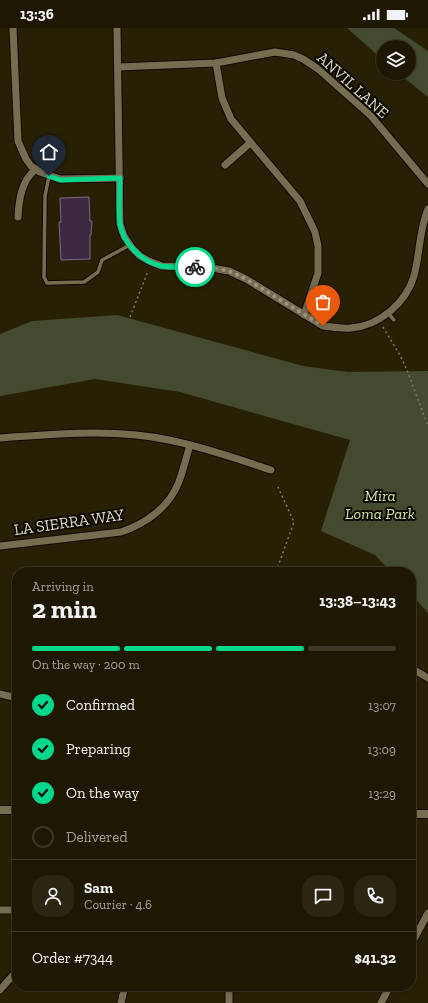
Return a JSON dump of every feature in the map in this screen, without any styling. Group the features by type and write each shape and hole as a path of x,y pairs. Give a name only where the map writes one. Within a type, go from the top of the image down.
{"street":[{"path":"13,28 18,141 26,159 36,169 60,180 120,178"},
{"path":"116,28 118,67 120,224 124,236 140,256 162,266 206,267 229,271 246,279 323,326 351,328 364,325 388,313 402,300 414,276 422,226 428,209"},
{"name":"ANVIL LANE","path":"118,67 216,63 275,52 303,59 318,69 371,116 428,184"},
{"path":"216,63 222,98 231,119 300,201 315,232 318,246 318,273 304,315"},
{"path":"225,165 250,143"},
{"path":"18,217 19,201 22,190 29,176 36,169"},
{"path":"0,438 103,433 137,435 190,445 271,470"},
{"name":"LA SIERRA WAY","path":"0,546 114,533 137,526 152,517 168,501 178,484 190,445"},
{"path":"416,671 428,678"},
{"path":"0,694 12,697"},
{"path":"0,810 12,810"},
{"path":"416,814 428,814"},
{"path":"0,910 12,910"},
{"path":"416,936 428,913"},
{"path":"0,990 12,975"},
{"path":"121,1003 124,991"},
{"path":"229,991 229,1003"},
{"path":"381,1003 387,991"}],"lane":[{"path":"49,176 45,196 44,277 47,283 84,282 98,272 102,260 130,245"},
{"path":"388,313 394,320"}],"path":[{"path":"130,317 148,272"},
{"path":"383,327 407,370 428,426"},
{"path":"278,486 294,522 278,567"}],"green space":[{"path":"347,28 394,28 412,40 376,40 376,54"},
{"path":"416,43 428,51 428,97 407,80 416,80"},
{"name":"Mira Loma Park","path":"117,315 303,366 348,372 428,371 428,613 416,600 416,567 386,567 375,555 321,531 350,440 180,392 95,379 0,396 0,334 32,321"}],"building":[{"path":"89,197 90,221 92,221 90,235 90,259 61,260 59,222 61,222 60,198"}],"way so far":[{"path":"195,267 206,267 229,271 246,279 323,326"}],"route":[{"path":"49,176 60,180 120,178 120,224 124,236 132,248 140,256 162,266 195,267"}]}
